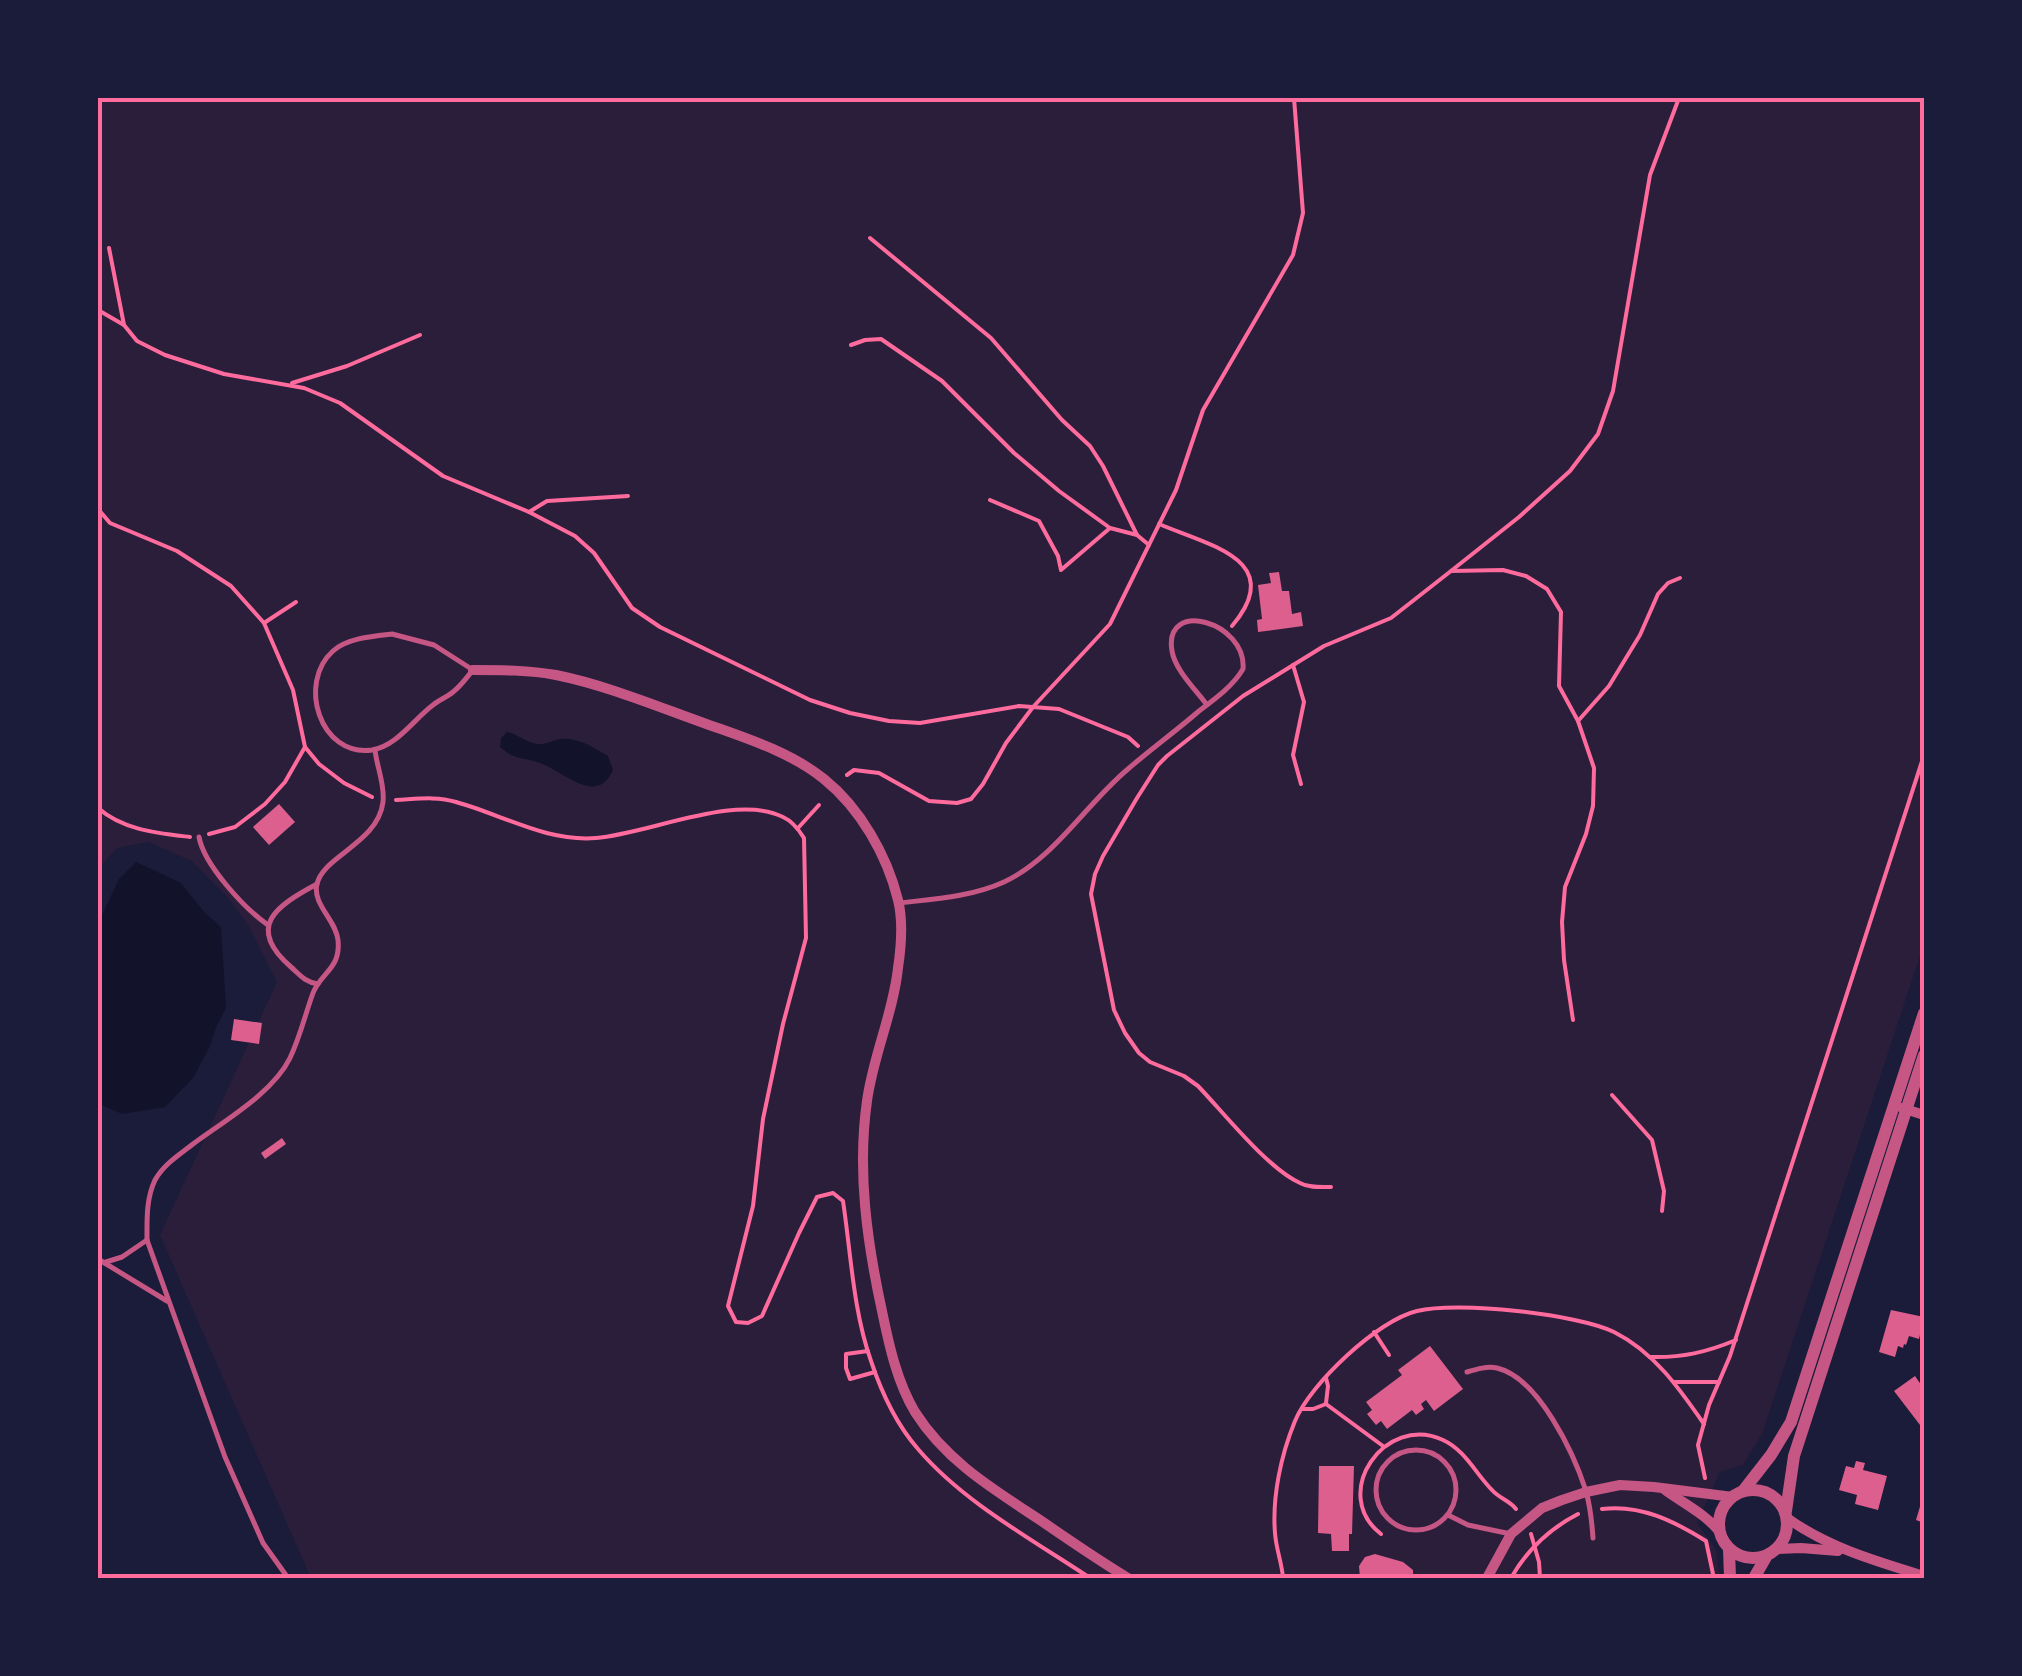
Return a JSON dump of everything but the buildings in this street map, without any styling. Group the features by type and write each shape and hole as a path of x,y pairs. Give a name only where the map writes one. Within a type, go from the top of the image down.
{"street":[{"path":"473,670 556,675 737,734 797,761 823,778 854,810 887,870 899,903 898,968 890,1017 867,1097 862,1143 868,1241 890,1351 914,1411 960,1465 1128,1578"},
{"path":"1754,1578 1787,1533 1788,1483 1794,1456 1900,1108 1924,1013"},
{"path":"1719,1531 1719,1516 1726,1502 1738,1494 1771,1455 1791,1422 1900,1108 1924,1055"},
{"path":"1900,1108 1924,1115"},
{"path":"1486,1578 1511,1534 1542,1508 1620,1485 1768,1493 1778,1500 1786,1515 1814,1536 1849,1552 1924,1576"},
{"path":"1665,1489 1709,1518 1719,1531 1729,1550 1730,1578"},
{"path":"1729,1550 1750,1559 1801,1548 1849,1552"}],"lane":[{"path":"899,903 963,896 1005,882 1043,856 1108,787 1208,705 1230,685 1243,669 1242,652 1211,622 1194,620 1182,625 1174,635 1172,652 1208,705"},
{"path":"392,634 410,636 434,645 473,670 456,690 432,705 402,734 375,750 351,749 329,735 318,712 318,677 335,648 392,634"},
{"path":"318,984 308,983 274,950 267,934 268,925 280,907 317,884 324,871 369,832 382,810 383,800 375,750"},
{"path":"198,837 205,858 253,914 268,925"},
{"path":"288,1578 264,1543 225,1458 147,1240 148,1206 154,1182 167,1163 254,1098 278,1076 290,1058 318,984 333,968 338,945 334,924 318,897 317,884"},
{"path":"101,1261 122,1257 147,1240"},
{"path":"101,1261 169,1302"},
{"path":"1467,1372 1496,1367 1513,1374 1534,1393 1560,1435 1586,1492 1593,1538"},
{"path":"1426,1450 1438,1456 1448,1464 1457,1490 1448,1515 1426,1529 1413,1530 1389,1520 1377,1497 1380,1471 1399,1453 1426,1450"},
{"path":"1448,1515 1468,1525 1511,1534"}],"path":[{"path":"848,774 854,770 879,774 930,801 957,803 971,798 1033,707 1110,624 1183,474 1203,410 1293,255 1303,213 1294,98"},
{"path":"1331,1188 1304,1186 1273,1165 1198,1086 1150,1062 1139,1052 1114,1010 1092,894 1095,874 1158,765 1243,696 1324,646 1391,618 1519,517 1570,471 1598,434 1613,391 1650,175 1678,98"},
{"path":"870,238 992,338 1062,420 1090,446 1137,535 1149,545"},
{"path":"109,248 124,325"},
{"path":"98,310 124,325 137,341 165,355 224,374 304,388 340,403 443,476 575,536 594,553 632,608 660,627 810,700 850,713 920,723 1019,706 1059,709 1128,737 1148,754"},
{"path":"287,385 347,366 420,335"},
{"path":"851,344 881,339 942,380 1014,453 1060,491 1110,528 1137,535"},
{"path":"529,512 547,501 628,496"},
{"path":"990,500 1038,521 1062,570 1110,528"},
{"path":"98,509 110,523 176,551 231,586 264,623 293,690 305,747 319,764 368,796 457,802 521,825 565,837 590,839 620,836 740,808 784,817 798,828 804,838 806,938 783,1024 763,1119 753,1206 728,1306 736,1322 762,1316 817,1197 833,1193 843,1201 868,1351 890,1408 916,1447 947,1480 1090,1578"},
{"path":"1160,524 1236,557 1248,569 1252,592 1246,610 1226,633"},
{"path":"1451,571 1503,570 1526,576 1547,589 1561,612 1559,686 1578,721 1594,768 1593,806 1566,886 1564,904 1564,960 1574,1020"},
{"path":"1578,721 1609,686 1658,594 1680,578"},
{"path":"264,623 296,602"},
{"path":"1293,665 1304,702 1293,755 1301,784"},
{"path":"98,808 108,817 140,830 198,837 235,827 285,782 305,747"},
{"path":"1705,1480 1698,1445 1704,1424 1736,1340 1924,755"},
{"path":"798,828 819,805"},
{"path":"1612,1095 1652,1140 1664,1191 1662,1211"},
{"path":"1283,1578 1274,1508 1283,1454 1297,1417 1326,1378 1374,1332 1396,1318 1418,1310 1446,1308 1592,1323 1615,1333 1650,1357 1704,1424"},
{"path":"1374,1332 1388,1355"},
{"path":"1650,1357 1686,1356 1736,1340"},
{"path":"868,1351 846,1354 850,1379 876,1372"},
{"path":"1326,1378 1326,1404"},
{"path":"1674,1382 1719,1382"},
{"path":"1303,1409 1326,1404"},
{"path":"1326,1404 1384,1447"},
{"path":"1381,1534 1364,1514 1363,1474 1373,1458 1393,1440 1428,1435 1446,1441 1461,1453 1494,1493 1512,1504 1526,1520 1540,1578"},
{"path":"1510,1578 1535,1545 1575,1514 1630,1508 1686,1528 1706,1540 1714,1578"}],"shaded area":[{"path":"98,98 1924,98 1924,944 1762,1434 1743,1465 1720,1472 1697,1523 1716,1550 1720,1578 311,1578 160,1235 277,982 248,925 192,861 148,842 117,848 98,869"},
{"path":"507,732 537,744 561,739 580,741 608,756 613,770 597,786 578,783 500,747"},
{"path":"136,862 181,883 221,927 226,1008 193,1078 165,1107 122,1114 98,1103 98,916 119,879"}]}
